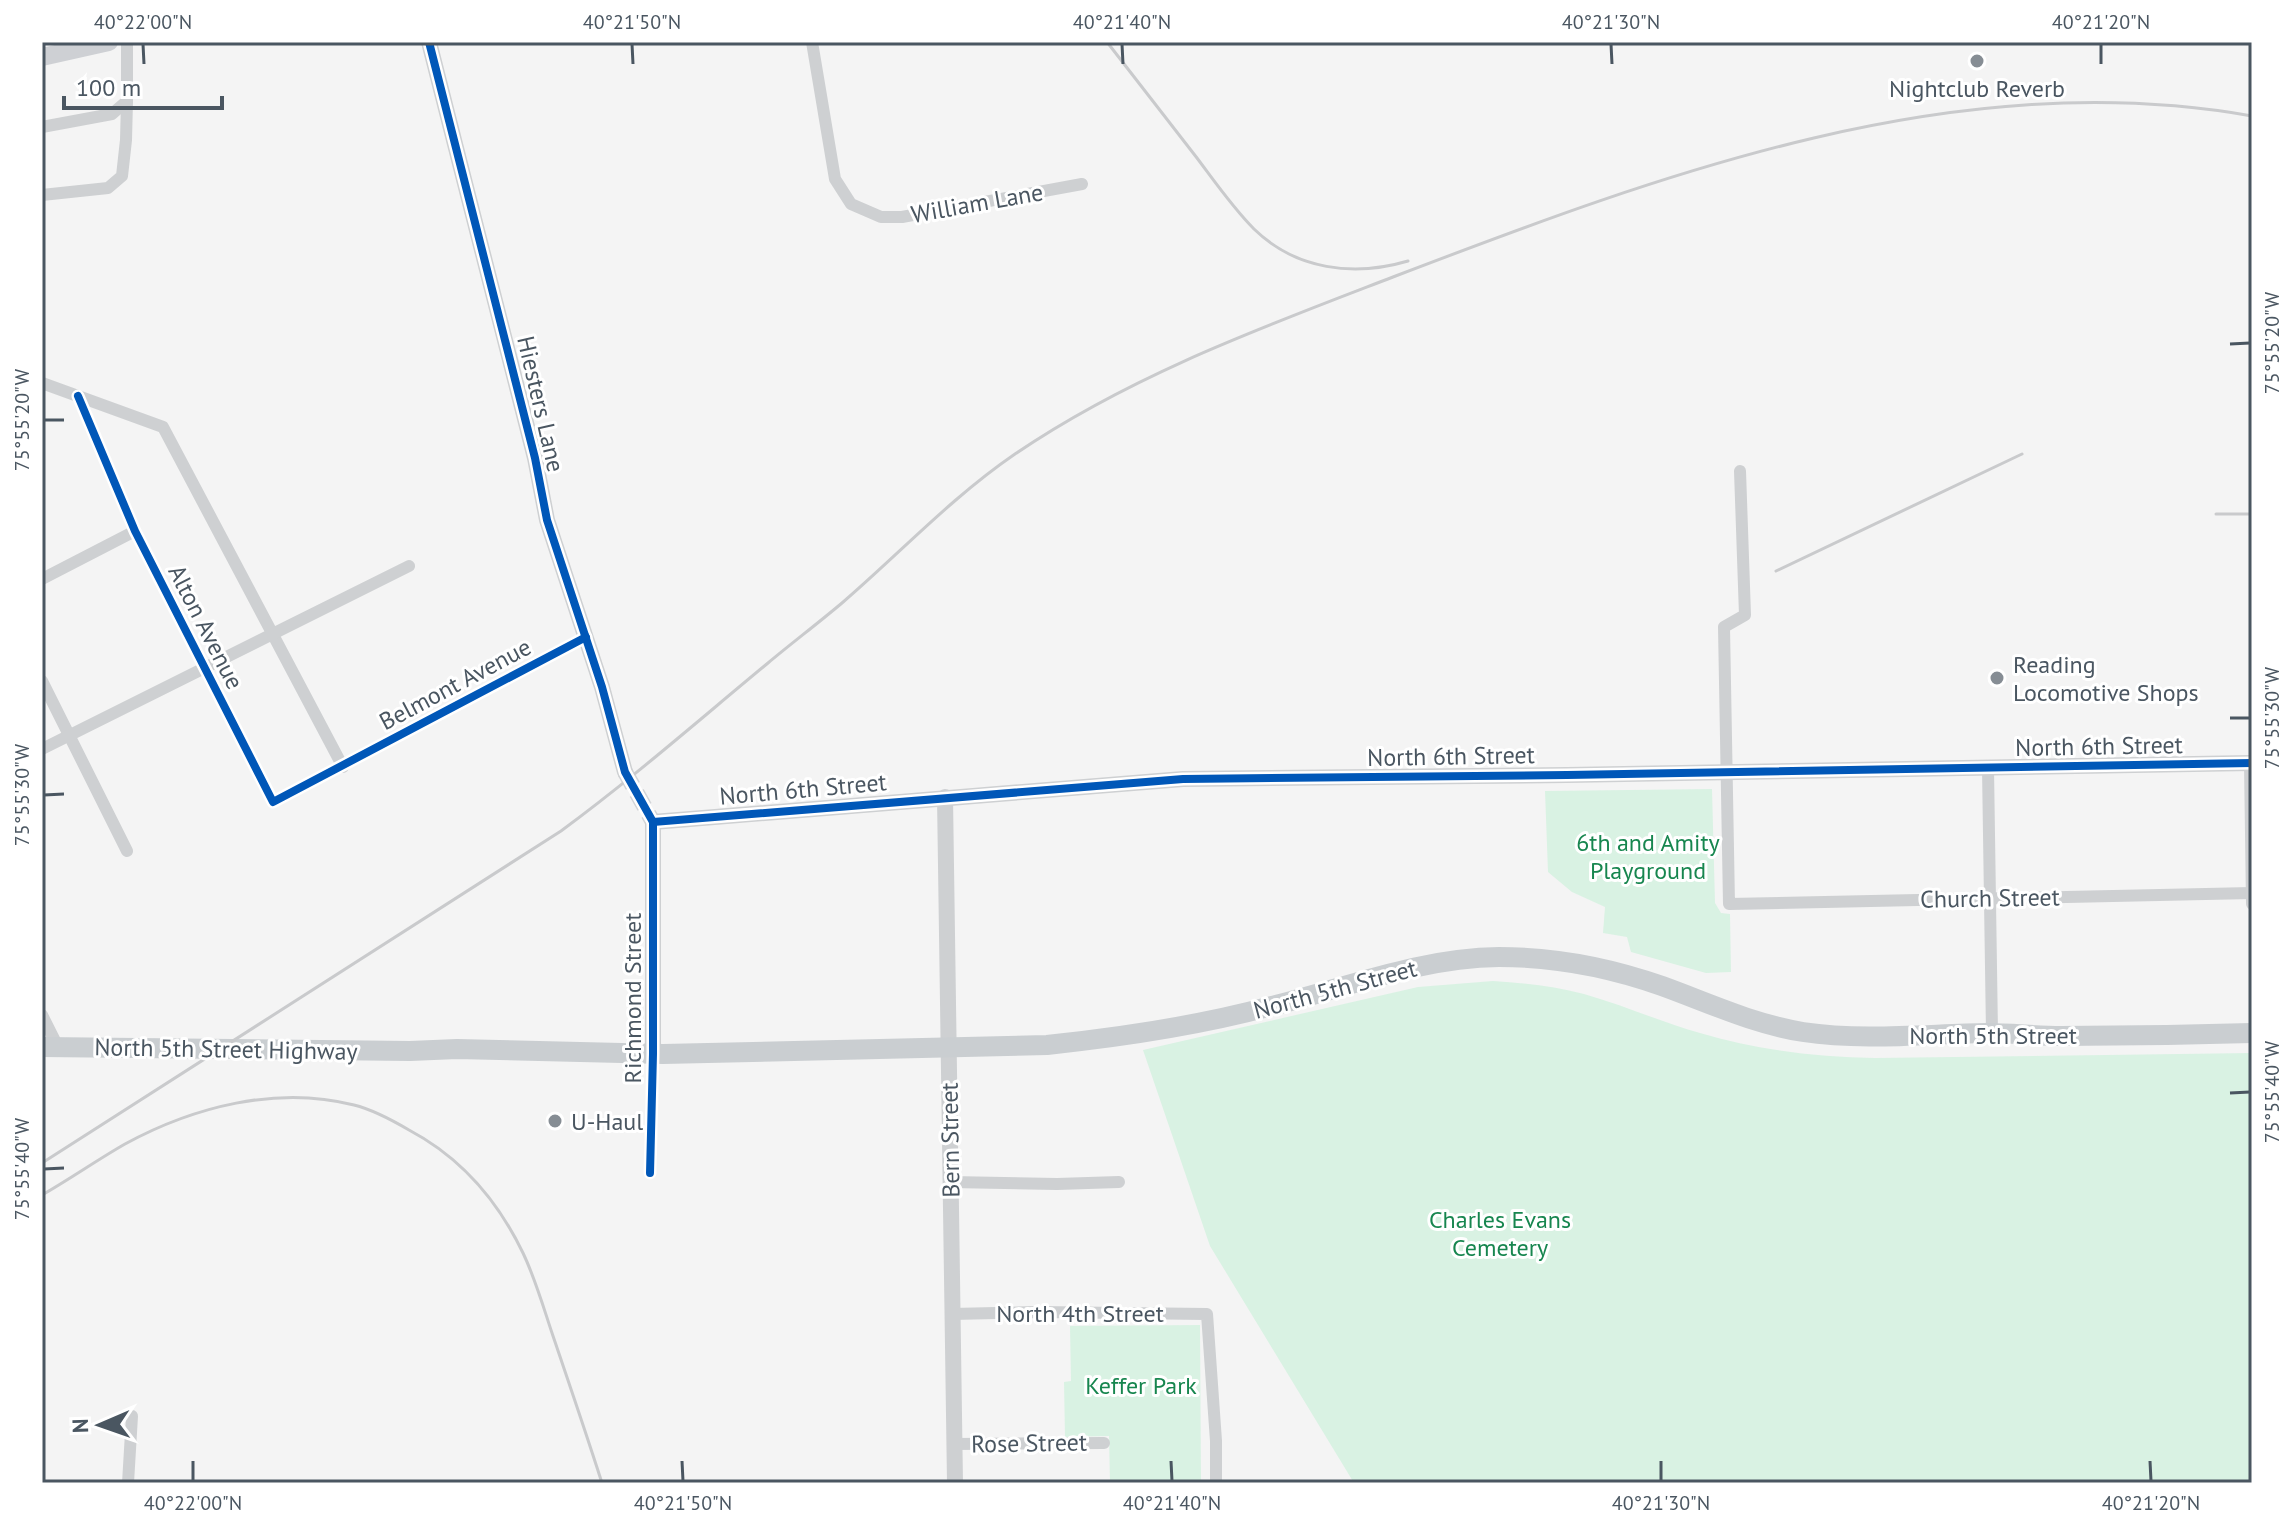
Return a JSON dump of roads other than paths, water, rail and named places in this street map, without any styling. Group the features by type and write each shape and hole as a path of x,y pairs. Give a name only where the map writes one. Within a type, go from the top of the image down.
{"main road":[{"path":"42,57 109,42"},
{"name":"North 5th Street","path":"410,1051 457,1049 653,1054 1047,1045 1167,1029 1265,1008 1413,966 1484,957 1538,959 1605,970 1664,987 1719,1010 1806,1032 1858,1036 2252,1033"},
{"name":"North 5th Street Highway","path":"50,1047 410,1051"}],"street":[{"path":"42,195 108,188 122,176 126,140 127,42"},
{"name":"Hiesters Lane","path":"429,42 531,443 547,520 602,687 625,772"},
{"name":"William Lane","path":"812,42 835,179 851,204 868,213 881,217 902,217 1082,184"},
{"path":"42,127 112,114 127,101"},
{"path":"42,383 163,427 343,767"},
{"name":"Alton Avenue","path":"78,396 135,531 273,802 343,767"},
{"path":"1726,772 1724,627 1745,615 1740,471"},
{"path":"42,579 135,531"},
{"path":"42,749 409,566"},
{"name":"Belmont Avenue","path":"343,767 586,637"},
{"path":"42,681 127,851"},
{"path":"2251,763 2252,904"},
{"name":"North 6th Street","path":"653,822 1188,778 2251,763"},
{"path":"1988,768 1992,1033"},
{"name":"Church Street","path":"1726,772 1729,904 2252,893"},
{"name":"Bern Street","path":"945,797 955,1483"},
{"name":"Richmond Street","path":"650,1173 653,822"},
{"path":"42,1015 50,1047"},
{"path":"950,1182 1119,1182"},
{"name":"North 4th Street","path":"952,1314 1207,1314 1216,1483"},
{"path":"128,1483 132,1416"},
{"name":"Rose Street","path":"954,1444 1104,1443"}],"tunnel":[{"path":"625,772 653,822"}],"railway":[{"path":"1107,42 1231,204 1270,243 1307,261 1347,269 1367,269 1408,261"},
{"path":"42,1163 561,831 640,770 842,603 992,471 1059,426 1151,376 1295,315 1496,238 1707,167 1814,138 1922,117 2032,105 2142,104 2252,116"},
{"path":"1776,571 2022,454"},
{"path":"2216,514 2252,514"},
{"path":"42,1195 151,1131 207,1110 236,1103 295,1097 325,1099 376,1112 428,1141 461,1167 489,1198 513,1234 535,1282 602,1483"}],"place":[{"name":"Nightclub Reverb","path":"1977,61"},
{"name":"Reading Locomotive Shops","path":"1997,678"},
{"name":"U-Haul","path":"555,1121"}],"park label":[{"name":"6th and Amity Playground","path":"1648,856"},
{"name":"Charles Evans Cemetery","path":"1500,1233"},
{"name":"Keffer Park","path":"1141,1385"}]}
